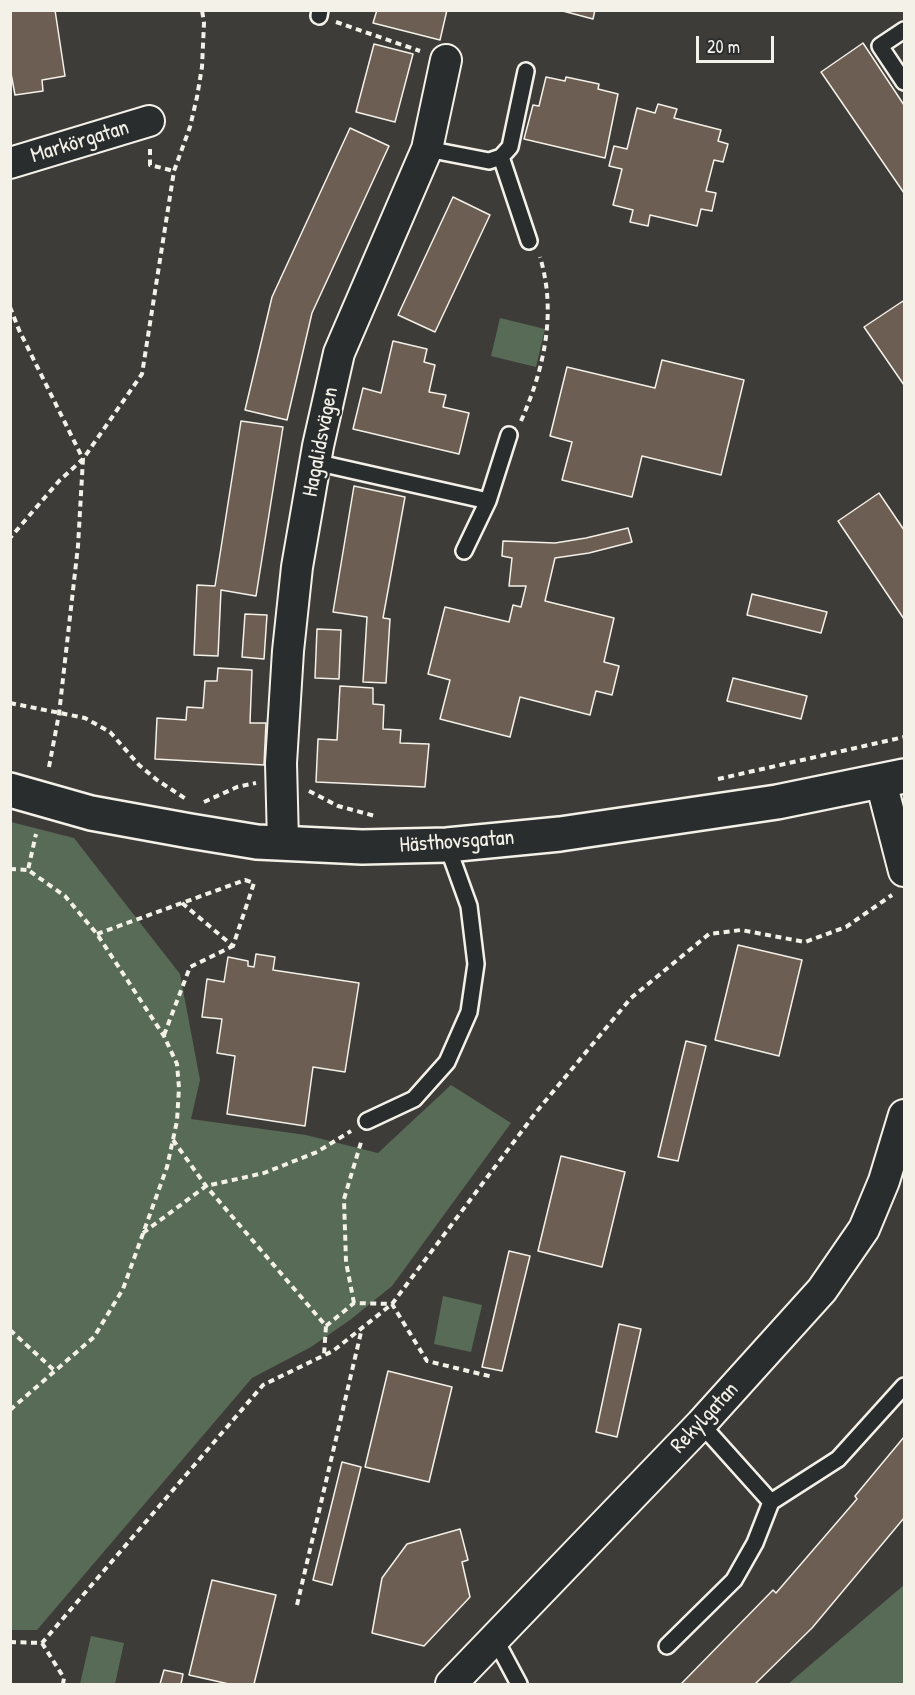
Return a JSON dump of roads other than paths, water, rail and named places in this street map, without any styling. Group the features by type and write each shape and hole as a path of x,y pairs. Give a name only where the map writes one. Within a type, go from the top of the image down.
{"street":[{"name":"Hagalidsvägen","path":"283,842 281,763 288,651 297,567 315,462 339,353 427,149 446,60"},
{"name":"Markörgatan","path":"11,161 149,121"},
{"name":"Hästhovsgatan","path":"10,790 91,813 257,842 362,847 447,845 560,834 777,802 893,779"},
{"path":"893,779 900,882"},
{"name":"Rekylgatan","path":"451,1684 701,1424 822,1290 864,1229 884,1181 904,1115"}],"lane":[{"path":"904,30 880,46 904,82"},
{"path":"427,149 489,161 501,157 510,147 526,71"},
{"path":"501,157 529,241"},
{"path":"464,551 488,501 509,435"},
{"path":"315,462 488,501"},
{"path":"367,1121 414,1099 447,1062 470,1012 476,964 469,906 447,845"},
{"path":"667,1646 734,1580 755,1543 771,1502 838,1459 904,1386"},
{"path":"701,1424 771,1502"},
{"path":"495,1639 519,1684"}]}
